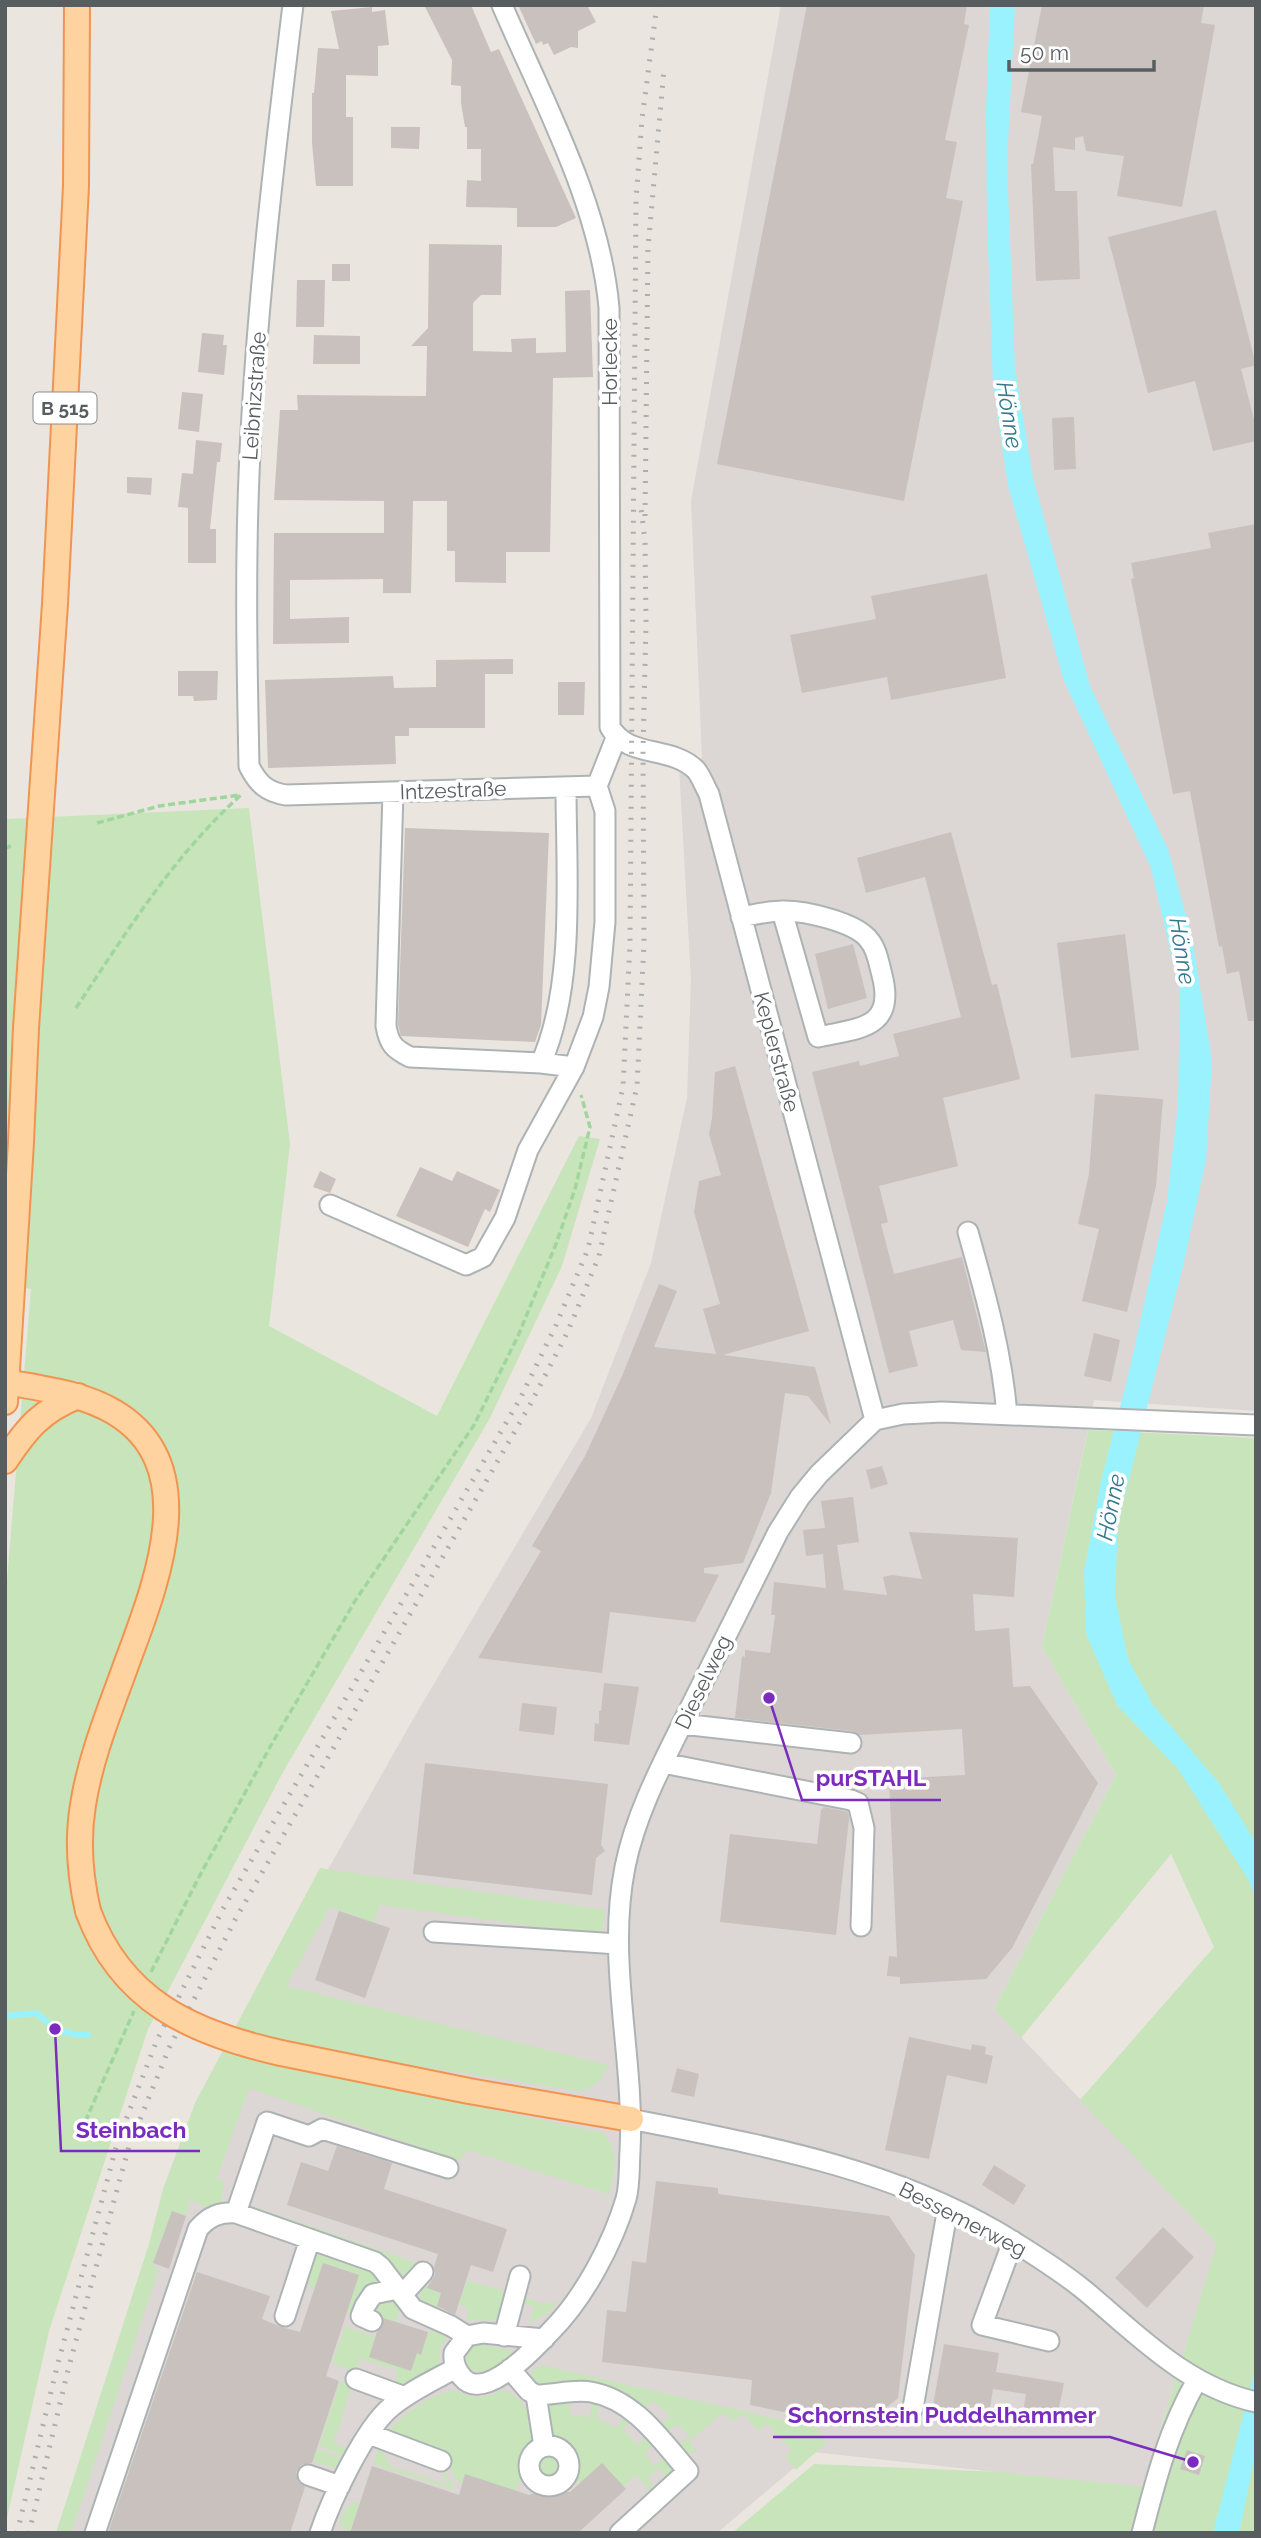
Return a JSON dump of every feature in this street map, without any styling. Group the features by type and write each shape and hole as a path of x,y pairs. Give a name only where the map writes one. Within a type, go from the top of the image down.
{"main road":[{"name":"B 515","path":"6,1392 26,1028 55,604 76,186 77,5"},
{"path":"6,1392 78,1396 114,1412 145,1440 160,1472 167,1508 166,1536 151,1594 119,1685 83,1804 79,1860 88,1911 97,1935 124,1976 163,2010 224,2038 281,2053 469,2091 631,2119"},
{"path":"5,1461 35,1421 54,1406 78,1396"}],"street":[{"name":"Leibnizstraße","path":"266,789 249,766 246,582 249,472 273,167 293,5"},
{"name":"Horlecke","path":"502,5 575,175 596,233 606,278 609,308 610,727 616,738"},
{"path":"330,1205 466,1265 483,1257 505,1218 528,1150 574,1067 593,1017 599,987 605,922 605,811 597,786 616,738"},
{"name":"Keplerstraße","path":"616,738 631,747 676,759 696,770 709,794 875,1420"},
{"name":"Intzestraße","path":"266,789 286,796 597,786"},
{"path":"541,1063 549,1045 565,970 566,787"},
{"path":"393,792 386,1026 388,1042 410,1057 574,1067"},
{"path":"741,917 782,911 800,912 859,930 869,939 875,950 887,994 885,1007 878,1018 864,1027 818,1037 782,911"},
{"path":"968,1232 996,1333 1007,1415"},
{"path":"875,1420 942,1412 1256,1424"},
{"name":"Dieselweg","path":"456,2368 466,2382 474,2384 498,2378 557,2325 600,2264 627,2197 631,2119 619,1991 618,1944 625,1866 640,1819 682,1724 773,1543 800,1497 842,1450 875,1420"},
{"path":"682,1724 851,1743"},
{"path":"663,1763 858,1803 864,1828 861,1926"},
{"path":"433,1932 618,1944"},
{"name":"Bessemerweg","path":"631,2119 845,2166 907,2188 1013,2241 1057,2269 1150,2348 1197,2379 1220,2391 1256,2402"},
{"path":"236,2213 268,2122 309,2136 322,2129 448,2168"},
{"path":"913,2408 948,2207"},
{"path":"95,2533 149,2385 198,2229 205,2220 216,2214 236,2213 374,2262 413,2309 467,2336"},
{"path":"285,2316 310,2239"},
{"path":"1013,2241 982,2325 1049,2341"},
{"path":"372,2321 361,2316 373,2294 400,2292 423,2272"},
{"path":"504,2336 520,2276"},
{"path":"320,2533 328,2507 369,2434 390,2407 456,2368 454,2353 467,2336 483,2333 544,2339"},
{"path":"510,2369 529,2391 536,2395 590,2392 625,2405 639,2416 688,2471 620,2533"},
{"path":"356,2379 405,2397"},
{"path":"1142,2533 1156,2479 1179,2412 1197,2379"},
{"path":"536,2395 544,2446"},
{"path":"369,2434 441,2461"},
{"path":"309,2475 340,2486"}],"path":[{"path":"97,823 159,806 266,789"},
{"path":"76,1008 149,898 217,817 241,795"},
{"path":"5,848 11,846"},
{"path":"147,1982 199,1877 270,1747 355,1601 474,1425 518,1336 571,1200 590,1127 574,1067"},
{"path":"81,2131 136,2007"}],"shaded area":[{"path":"781,5 1256,5 1256,1411 1094,1400 1042,1647 1116,1775 994,2009 1218,2243 1142,2488 813,2452 717,2533 56,2533 218,2064 412,1721 591,1418 651,1263 687,1098 691,980 679,766 702,758 691,501"}],"green space":[{"path":"249,808 290,1144 269,1326 437,1416 579,1136 600,1139 562,1266 490,1418 283,1772 148,2029 49,2331 5,2527 5,1605 31,1289 5,1284 5,819"},
{"path":"1088,1430 1256,1438 1256,2533 732,2533 814,2464 1000,2472 1143,2487 1217,2243 1080,2100 1214,1947 1171,1854 1021,2038 994,2009 1116,1775 1042,1647"},
{"path":"320,1868 605,1910 601,1935 379,1905 374,1923 330,1907 286,1986 608,2065 601,2079 590,2087 580,2091 379,2060 282,2041 276,2065 604,2133 615,2162 609,2194 468,2150 459,2161 249,2088 217,2178 224,2182 221,2204 207,2208 190,2199 187,2215 172,2211 153,2263 158,2271 71,2533 56,2533 149,2244 163,2189 195,2103"},
{"path":"252,2206 414,2262 412,2271 408,2275 396,2274 252,2213"},
{"path":"319,2252 371,2267 387,2283 352,2315 346,2312 358,2274 323,2263 314,2290 306,2281 313,2258"},
{"path":"467,2280 505,2291 499,2321 466,2320 468,2308 459,2304"},
{"path":"424,2286 441,2292 436,2309 431,2312 418,2300"},
{"path":"521,2296 542,2303 556,2303 551,2311 529,2323 534,2307 521,2302"},
{"path":"377,2300 401,2305 396,2322 380,2317 373,2311"},
{"path":"345,2327 374,2336 370,2357 417,2353 420,2355 429,2332 447,2336 440,2349 440,2362 430,2372 408,2384 394,2384 398,2370 360,2359 356,2373 332,2363"},
{"path":"476,2344 514,2351 490,2369 472,2370 466,2362 466,2353"},
{"path":"541,2365 817,2428 826,2443 796,2470 785,2458 792,2450 766,2424 758,2431 745,2416 733,2421 723,2413 689,2441 698,2453 685,2453 679,2446 689,2435 677,2424 666,2432 661,2426 670,2416 652,2401 644,2408 636,2403 559,2384 539,2384 531,2378 531,2372"},
{"path":"340,2381 352,2385 334,2443 350,2450 349,2458 319,2446"},
{"path":"454,2390 479,2397 504,2390 518,2399 527,2410 535,2440 526,2458 527,2477 518,2484 515,2491 465,2475 462,2483 457,2481 443,2456 390,2436 388,2431 411,2411 435,2396"},
{"path":"568,2401 571,2415 590,2417 592,2402 601,2403 596,2417 616,2428 625,2415 632,2420 623,2429 637,2445 647,2437 654,2444 645,2453 654,2466 665,2457 673,2466 669,2478 657,2468 647,2479 657,2489 652,2492 636,2475 623,2486 580,2483 572,2476 574,2461 570,2452 550,2436 545,2411 549,2405"},
{"path":"380,2446 390,2466 448,2485 440,2467 444,2469 455,2490 373,2464"},
{"path":"317,2449 348,2460 341,2467 313,2461"},
{"path":"551,2455 559,2458 562,2466 559,2474 551,2477 543,2474 540,2466 543,2458"},
{"path":"360,2503 350,2533 347,2533 345,2526 338,2524 347,2507"}],"water":[{"name":"Hönne","path":"990,5 1015,5 1007,164 1015,369 1033,478 1090,686 1168,849 1192,938 1212,1060 1206,1160 1184,1262 1118,1522 1115,1596 1128,1659 1153,1705 1219,1783 1256,1843 1256,1900 1248,1879 1178,1769 1117,1705 1086,1634 1084,1572 1101,1481 1128,1376 1167,1201 1178,1104 1180,992 1151,868 1064,681 1008,486 993,384 986,110"},
{"path":"1256,2365 1256,2450 1239,2533 1213,2533"}],"building":[{"path":"424,5 471,5 491,52 499,49 576,218 556,227 517,227 517,208 466,207 467,180 481,181 481,149 467,149 461,86 451,85 452,60"},
{"path":"518,5 587,5 596,22 578,31 578,48 571,47 554,55 548,43 543,45 542,41 536,44"},
{"path":"807,5 967,5 964,24 969,25 945,140 957,142 946,198 963,201 904,501 717,464"},
{"path":"1042,5 1204,5 1201,23 1215,25 1182,207 1117,196 1124,156 1086,151 1083,136 1075,138 1075,150 1053,147 1055,191 1077,191 1080,279 1036,281 1031,164 1042,116 1021,112"},
{"path":"372,7 372,12 385,10 389,45 378,46 378,76 346,75 346,117 353,117 353,186 316,186 312,143 312,93 318,48 339,49 331,11"},
{"path":"391,127 420,127 419,149 391,148"},
{"path":"1216,210 1256,365 1241,369 1256,427 1256,441 1213,451 1195,381 1148,393 1108,237"},
{"path":"429,244 502,245 501,295 481,295 473,303 473,351 512,352 511,339 536,338 536,353 566,352 565,291 590,290 593,377 553,378 550,552 506,552 506,583 455,582 455,551 447,551 447,501 413,501 411,593 383,593 383,579 290,580 290,619 349,617 349,643 273,644 274,533 384,533 384,501 274,500 280,410 298,410 297,395 426,396 427,346 411,346 428,328"},
{"path":"332,264 350,264 350,281 332,281"},
{"path":"297,280 325,280 324,327 296,327"},
{"path":"202,333 224,335 223,345 227,345 224,375 198,372"},
{"path":"314,335 360,336 360,364 313,364"},
{"path":"182,392 203,394 199,432 178,429"},
{"path":"1074,417 1076,469 1054,470 1052,418"},
{"path":"196,440 222,443 220,462 217,462 210,529 216,529 216,563 188,563 188,508 178,507 182,473 193,474"},
{"path":"127,477 152,478 151,495 127,493"},
{"path":"1256,524 1256,1021 1248,1021 1239,971 1227,974 1222,946 1219,947 1190,791 1173,794 1131,579 1134,578 1131,563 1211,548 1208,533"},
{"path":"987,574 1006,678 891,700 887,677 802,693 790,635 876,619 871,596"},
{"path":"513,659 513,674 485,674 485,728 409,728 409,736 395,736 396,764 268,768 265,680 393,676 394,688 436,687 436,660"},
{"path":"178,671 218,671 217,700 194,701 193,696 178,696"},
{"path":"558,682 585,682 584,715 558,715"},
{"path":"405,828 549,833 541,1025 535,1042 401,1036 398,1025"},
{"path":"951,832 992,985 997,984 1020,1079 943,1098 958,1166 879,1186 888,1222 881,1224 894,1274 962,1257 986,1352 961,1350 953,1320 909,1331 918,1366 889,1373 812,1072 859,1061 860,1066 899,1056 893,1034 961,1017 925,877 866,893 857,858"},
{"path":"1125,934 1139,1050 1071,1058 1057,943"},
{"path":"853,944 867,998 828,1009 815,954"},
{"path":"735,1066 809,1331 723,1355 815,1367 831,1425 808,1396 785,1393 771,1493 743,1563 704,1568 704,1573 719,1575 695,1622 610,1612 602,1673 478,1658 541,1551 532,1546 585,1456 622,1376 659,1284 677,1291 654,1347 716,1354 703,1309 720,1304 694,1212 699,1181 721,1175 709,1134 715,1072"},
{"path":"1095,1094 1163,1099 1156,1186 1127,1312 1082,1301 1099,1229 1078,1224 1089,1174"},
{"path":"420,1167 452,1181 457,1171 500,1190 490,1212 485,1209 468,1247 396,1216"},
{"path":"320,1171 336,1179 330,1193 313,1187"},
{"path":"1094,1333 1120,1340 1111,1382 1084,1376"},
{"path":"882,1466 888,1484 871,1489 866,1470"},
{"path":"853,1497 859,1542 837,1545 844,1590 887,1595 883,1577 892,1575 922,1579 909,1532 1018,1538 1014,1597 973,1594 975,1631 1009,1628 1013,1687 1030,1686 1098,1783 1012,1948 986,1979 900,1984 900,1977 887,1976 889,1956 897,1957 889,1779 965,1775 962,1729 860,1735 852,1731 735,1718 745,1650 770,1653 775,1615 771,1615 774,1582 826,1588 823,1554 806,1556 803,1530 825,1528 821,1501"},
{"path":"604,1683 639,1687 629,1745 594,1741"},
{"path":"522,1703 557,1707 554,1735 519,1731"},
{"path":"425,1763 608,1784 601,1845 605,1851 596,1858 592,1895 413,1874"},
{"path":"824,1807 848,1812 849,1819 836,1935 720,1922 730,1834 817,1844 821,1810"},
{"path":"339,1911 390,1928 365,1998 315,1980"},
{"path":"909,2037 971,2050 972,2044 986,2047 985,2054 993,2056 987,2084 947,2075 929,2159 885,2150"},
{"path":"677,2068 699,2074 694,2097 671,2092"},
{"path":"337,2146 392,2163 384,2189 507,2229 493,2272 471,2265 455,2315 437,2306 441,2293 427,2288 435,2275 434,2267 438,2254 287,2205 301,2162 328,2171"},
{"path":"994,2165 1026,2185 1014,2205 982,2185"},
{"path":"656,2181 718,2188 718,2194 889,2216 915,2255 898,2398 866,2424 750,2405 752,2380 602,2362 607,2310 626,2312 632,2261 646,2263"},
{"path":"172,2211 186,2216 169,2269 153,2263"},
{"path":"1163,2227 1194,2257 1147,2308 1115,2278"},
{"path":"323,2263 359,2275 326,2376 339,2381 312,2463 301,2465 296,2472 298,2482 305,2487 290,2533 108,2533 197,2272 270,2296 262,2319 300,2332"},
{"path":"383,2318 428,2332 421,2355 417,2353 411,2371 369,2357 377,2332 383,2325"},
{"path":"944,2344 999,2353 996,2372 1064,2383 1055,2427 1041,2424 1042,2415 1023,2411 1026,2394 993,2389 987,2426 931,2416"},
{"path":"1187,2450 1205,2456 1199,2475 1180,2469"},
{"path":"602,2463 626,2489 578,2533 350,2533 372,2466 459,2495 465,2474 529,2495 538,2492 555,2497 563,2492 570,2492"}],"waterway":[{"path":"5,2016 36,2013 60,2030 88,2035"}],"railway":[{"path":"17,2533 57,2367 118,2140 157,2040 223,1909 520,1399 556,1325 588,1249 623,1087 630,943 636,200 642,119 657,5"},
{"path":"645,516 648,248 664,69"},
{"path":"29,2533 68,2370 129,2146 170,2046 236,1918 531,1403 568,1331 599,1256 637,1086 644,943 643,750 646,621 645,541 641,508"}],"place":[{"name":"purSTAHL","path":"769,1698"},
{"name":"Steinbach","path":"55,2029"},
{"name":"Schornstein Puddelhammer","path":"1193,2462"}]}
